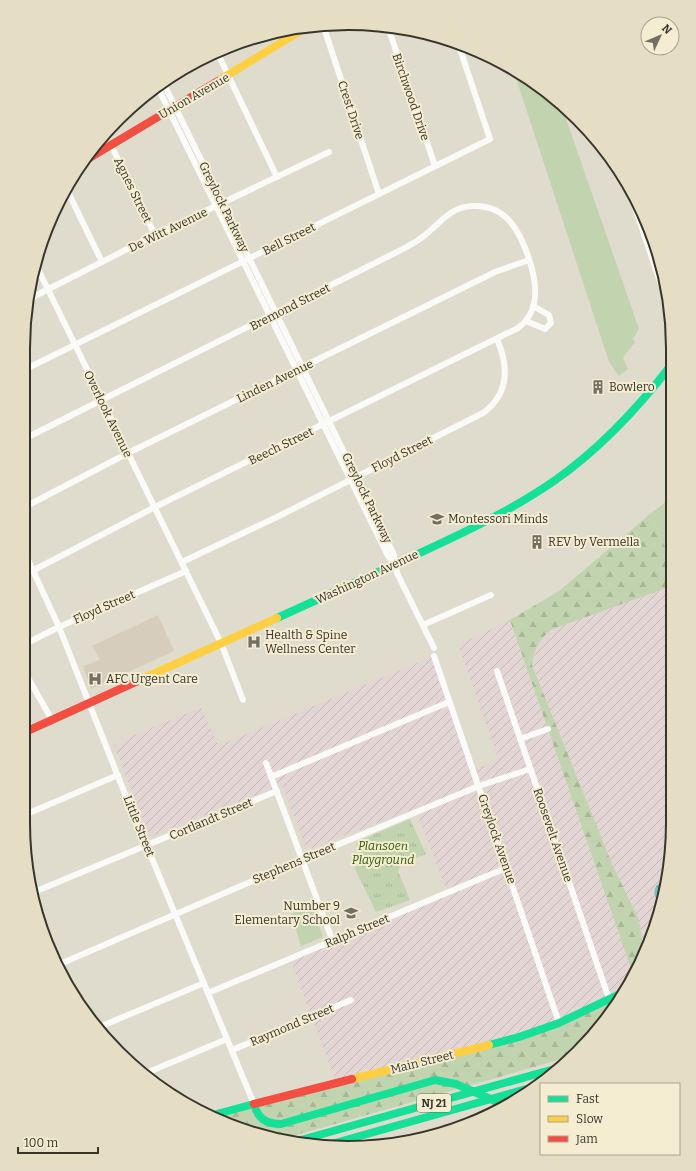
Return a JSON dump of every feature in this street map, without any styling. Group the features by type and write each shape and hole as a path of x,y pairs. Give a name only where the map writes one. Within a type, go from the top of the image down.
{"main road":[{"name":"Union Avenue","path":"96,154 228,76 288,36"},
{"name":"Washington Avenue","path":"30,730 504,513 560,478 588,456 630,416 666,371"},
{"name":"Main Street","path":"219,1113 506,1040 559,1023 614,997"},
{"name":"NJ 21","path":"308,1138 547,1071"},
{"path":"254,1104 256,1113 263,1121 268,1124 281,1124 428,1082 448,1082 499,1103"},
{"name":"NJ 21","path":"343,1141 518,1091"}],"street":[{"name":"Crest Drive","path":"325,31 380,194"},
{"name":"Birchwood Drive","path":"390,33 435,166"},
{"name":"Bell Street","path":"30,367 490,139 461,51"},
{"path":"219,57 278,177"},
{"name":"Greylock Parkway","path":"165,88 172,108 216,206 296,370 327,424"},
{"name":"Greylock Parkway","path":"161,91 172,108 250,259 302,367 327,424 394,555 395,564"},
{"name":"Agnes Street","path":"111,145 156,235"},
{"name":"De Witt Avenue","path":"34,296 156,235 329,152"},
{"path":"70,195 102,262"},
{"name":"Bremond Street","path":"30,436 277,314 404,248 423,236 442,218 461,208 483,206 504,215 516,226 530,260"},
{"path":"530,260 536,284 533,306 526,321 545,329 551,323 549,315 533,306"},
{"name":"Linden Avenue","path":"30,505 128,453 495,272 530,260"},
{"name":"Overlook Avenue","path":"40,272 186,571"},
{"name":"Beech Street","path":"34,570 155,507 327,424 497,339 518,328 526,321"},
{"name":"Floyd Street","path":"182,562 479,416 492,406 502,392 506,374 502,352 497,339"},
{"name":"Little Street","path":"30,562 59,627 147,846 254,1104"},
{"path":"395,564 397,573 434,648"},
{"path":"186,571 221,643 243,700"},
{"name":"Floyd Street","path":"30,642 59,627 186,571"},
{"path":"423,625 491,595"},
{"name":"Greylock Avenue","path":"434,656 559,1023"},
{"name":"Roosevelt Avenue","path":"497,671 609,999"},
{"path":"30,681 52,720"},
{"path":"271,777 449,702"},
{"path":"520,739 548,729"},
{"path":"266,763 333,942"},
{"name":"Stephens Street","path":"62,963 479,786 530,769"},
{"path":"30,813 118,775"},
{"name":"Cortlandt Street","path":"37,891 277,791"},
{"name":"Ralph Street","path":"208,993 333,942 506,868"},
{"path":"103,1026 204,983"},
{"name":"Raymond Street","path":"232,1050 351,1000"},
{"path":"150,1072 227,1039"}],"shaded area":[{"path":"666,588 665,844 660,885 643,943 639,920 612,864 532,665 537,645 541,639 553,629"},
{"path":"158,615 174,651 91,689 83,666 100,660 92,646"},
{"path":"510,620 631,968 613,999 531,1036 337,1085 290,959 448,893 415,809 307,850 282,785 150,837 114,746 136,734 201,708 217,743 223,744 434,656 474,770 499,760 458,645"}],"green space":[{"path":"516,79 542,96 565,115 639,329 633,339 635,342 623,358 628,369 619,376 609,362"},
{"path":"666,502 666,549 650,514"},
{"path":"650,514 666,549 666,588 553,629 544,636 538,644 532,665 612,864 639,920 643,943 631,968 510,620 559,591"},
{"name":"Plansoen Playground","path":"410,819 426,854 401,864 398,871 410,900 376,912 354,867 365,863 356,842"},
{"path":"312,906 323,937 301,946 291,914"},
{"path":"613,999 587,1033 562,1058 555,1061 293,1136 266,1130 223,1115 531,1036"},
{"path":"474,1115 430,1130 401,1136"}],"water":[{"path":"660,882 656,900 654,894 658,884"}],"traffic: fast":[{"path":"277,618 465,532 502,513 537,492 571,469 603,442 632,412 666,371"},
{"path":"489,1045 519,1037 559,1023 614,997"},
{"path":"308,1138 547,1071"},
{"path":"254,1104 263,1120 281,1124 435,1080 456,1084 499,1103"},
{"path":"343,1141 518,1091"},
{"path":"219,1113 254,1104"}],"traffic: slow":[{"path":"218,81 294,35"},
{"path":"140,680 277,618"},
{"path":"352,1079 489,1045"}],"traffic: jam":[{"path":"96,154 218,81"},
{"path":"30,730 140,680"},
{"path":"254,1104 352,1079"}],"place":[{"name":"Bowlero","path":"598,387"},
{"name":"Montessori Minds","path":"437,519"},
{"name":"REV by Vermella","path":"537,542"},
{"name":"Health & Spine Wellness Center","path":"254,642"},
{"name":"AFC Urgent Care","path":"95,679"},
{"name":"Number 9 Elementary School","path":"351,913"}]}
